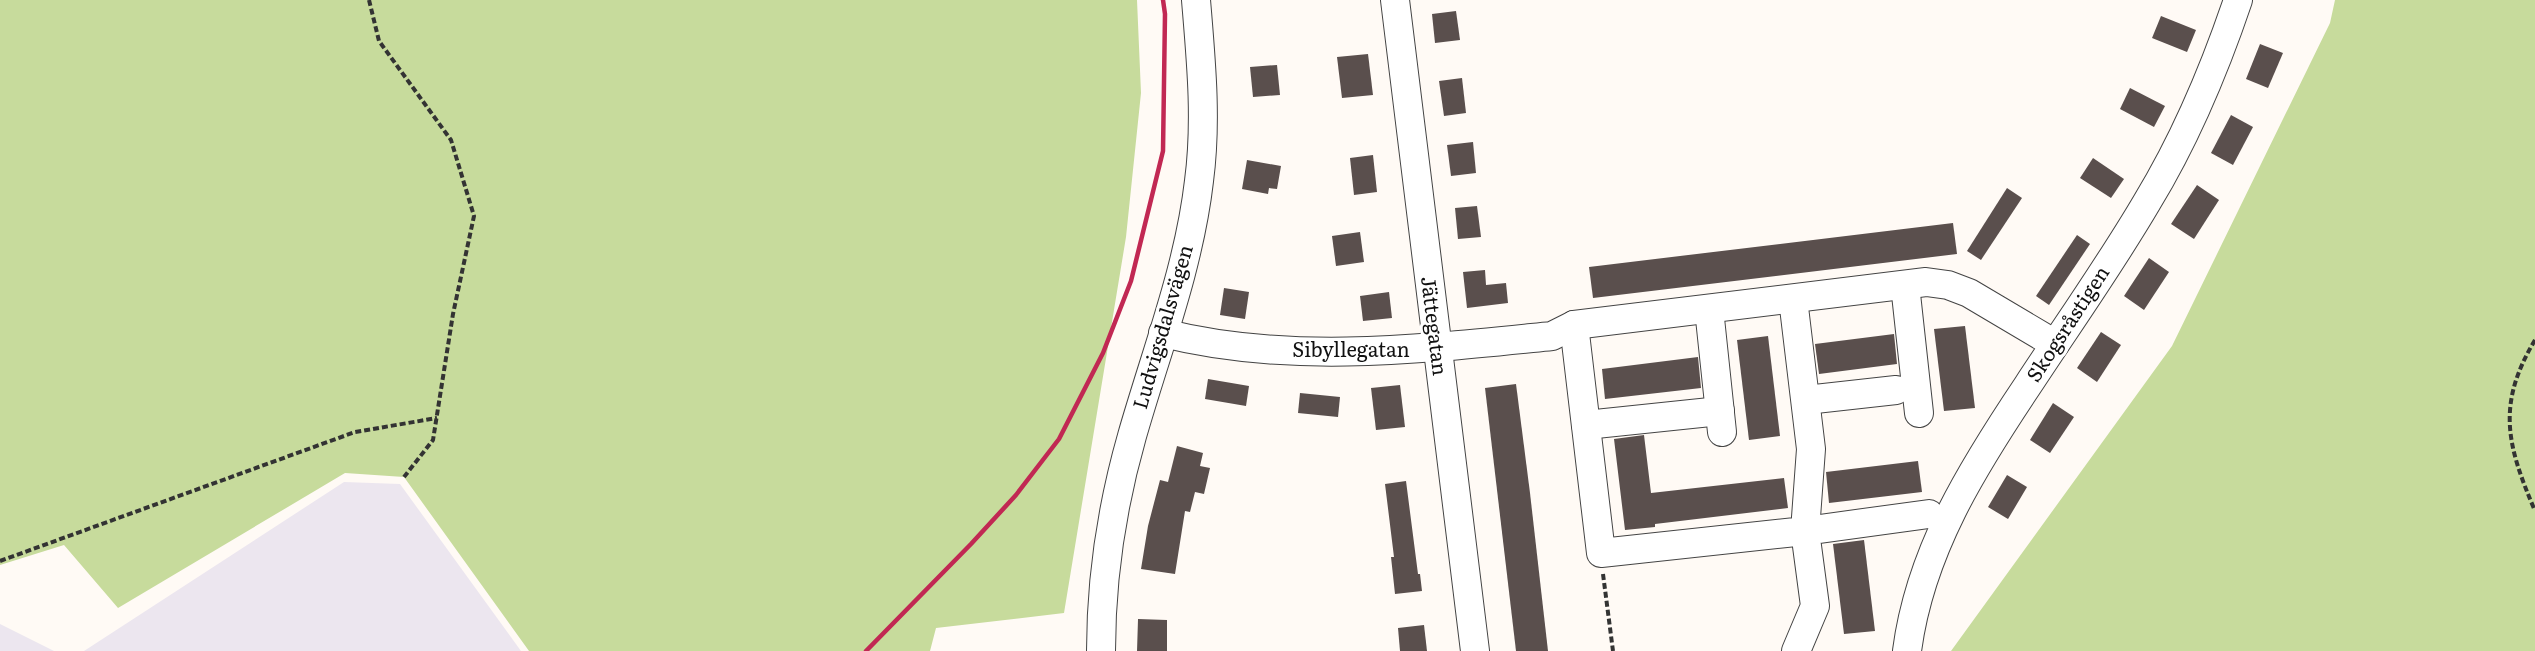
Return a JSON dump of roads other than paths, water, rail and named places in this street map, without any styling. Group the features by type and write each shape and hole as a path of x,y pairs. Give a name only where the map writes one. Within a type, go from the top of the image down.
{"street":[{"name":"Ludvigsdalsvägen","path":"1101,651 1102,604 1117,495 1186,251 1199,182 1203,111 1196,0"},
{"name":"Jättegatan","path":"1395,0 1475,651"},
{"name":"Skogsråstigen","path":"1906,651 1919,592 1954,504 1977,462 2141,213 2177,152 2221,52 2238,0"},
{"name":"Sibyllegatan","path":"1163,333 1197,342 1262,350 1388,352 1552,336 1574,325 1926,282 1948,285 1969,293 2055,344"},
{"path":"1905,285 1919,413"},
{"path":"1793,299 1811,449 1805,531 1815,606 1796,651"},
{"path":"1586,425 1721,421 1709,309"},
{"path":"1574,325 1600,553 1805,531 1929,514"},
{"path":"1806,400 1896,390"}],"railway":[{"path":"866,651 1016,495 1059,439 1103,353 1131,281 1163,151 1165,14 1163,0"}]}
